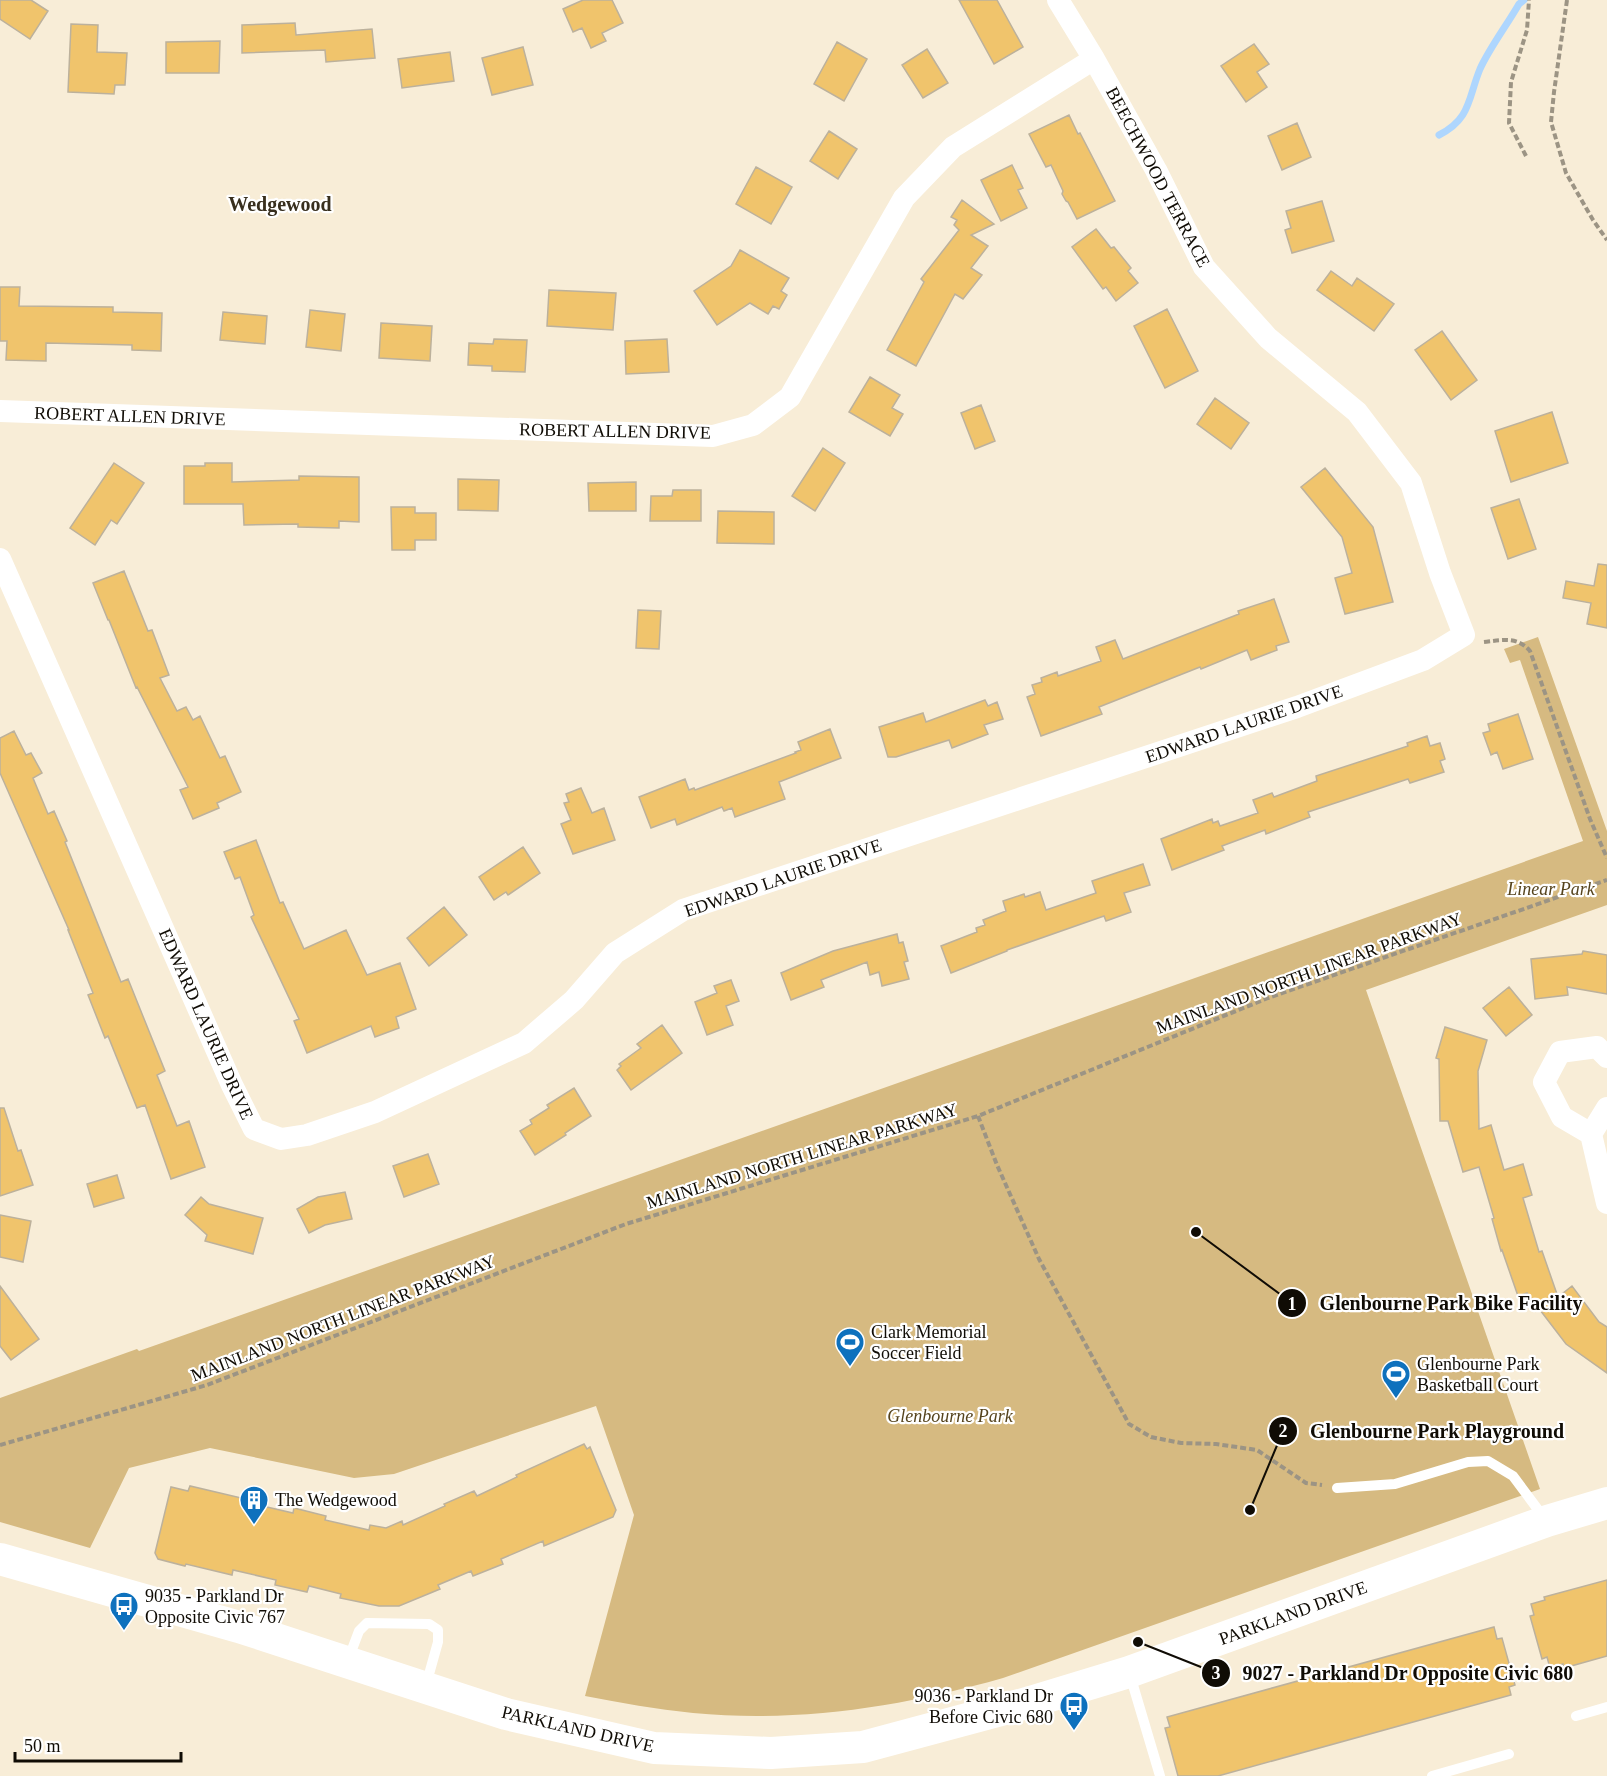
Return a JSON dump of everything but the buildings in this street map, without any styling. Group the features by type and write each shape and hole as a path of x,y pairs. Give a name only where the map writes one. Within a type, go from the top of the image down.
{"street":[{"name":"BEECHWOOD TERRACE","path":"1058,0 1156,170 1204,267 1268,338 1357,412 1411,483 1440,573 1464,635"},
{"name":"ROBERT ALLEN DRIVE","path":"0,411 713,436 753,425 789,397 904,198 953,147 1094,59"},
{"name":"EDWARD LAURIE DRIVE","path":"0,559 236,1094 254,1129 281,1138 307,1135 375,1112 524,1043 574,1000 615,953 682,910 1297,707 1423,660 1464,635"},
{"path":"1591,1134 1562,1117 1544,1082 1560,1052 1597,1047 1607,1057"},
{"path":"1607,1108 1591,1134 1607,1203"},
{"name":"PARKLAND DRIVE","path":"0,1559 239,1627 506,1714 654,1748 771,1753 863,1747 1027,1703 1129,1672 1547,1521 1607,1503"}],"lane":[{"path":"1337,1488 1395,1484 1468,1462 1488,1461 1513,1476 1547,1521"},
{"path":"347,1663 359,1631 367,1623 429,1624 438,1630 438,1642 425,1688"},
{"path":"1129,1672 1160,1776"},
{"path":"1576,1716 1607,1707"},
{"path":"1431,1776 1509,1754"}],"path":[{"path":"1526,156 1509,123 1511,82 1527,30 1529,0"},
{"path":"1567,0 1551,122 1566,173 1607,240"},
{"path":"1464,635 1480,643 1518,641 1530,651 1590,819 1607,858"},
{"name":"MAINLAND NORTH LINEAR PARKWAY","path":"0,1445 207,1385 626,1224 978,1116 1268,998 1607,880"},
{"path":"978,1116 1039,1259 1129,1424 1151,1437 1181,1443 1215,1444 1257,1450 1306,1483 1337,1488"}],"green space":[{"name":"Glenbourne Park","path":"1538,637 1607,831 1607,905 1366,990 1540,1489 1003,1678 888,1704 811,1714 772,1716 693,1713 585,1696 634,1515 596,1406 394,1474 354,1478 210,1448 129,1468 90,1548 0,1522 0,1398 137,1349 139,1351 1583,841 1520,660 1510,663 1504,649"}],"waterway":[{"path":"1439,135 1463,115 1484,61 1519,4 1524,0"}],"place":[{"name":"Glenbourne Park Bike Facility","path":"1196,1232"},
{"name":"Clark Memorial Soccer Field","path":"850,1368"},
{"name":"Glenbourne Park Basketball Court","path":"1396,1400"},
{"name":"Glenbourne Park Playground","path":"1250,1510"},
{"name":"The Wedgewood","path":"254,1526"},
{"name":"9035 - Parkland Dr Opposite Civic 767","path":"124,1632"},
{"name":"9027 - Parkland Dr Opposite Civic 680","path":"1138,1642"},
{"name":"9036 - Parkland Dr Before Civic 680","path":"1074,1732"}],"district":[{"name":"Wedgewood","path":"280,204"}],"park label":[{"name":"Linear Park","path":"1551,889"}]}
